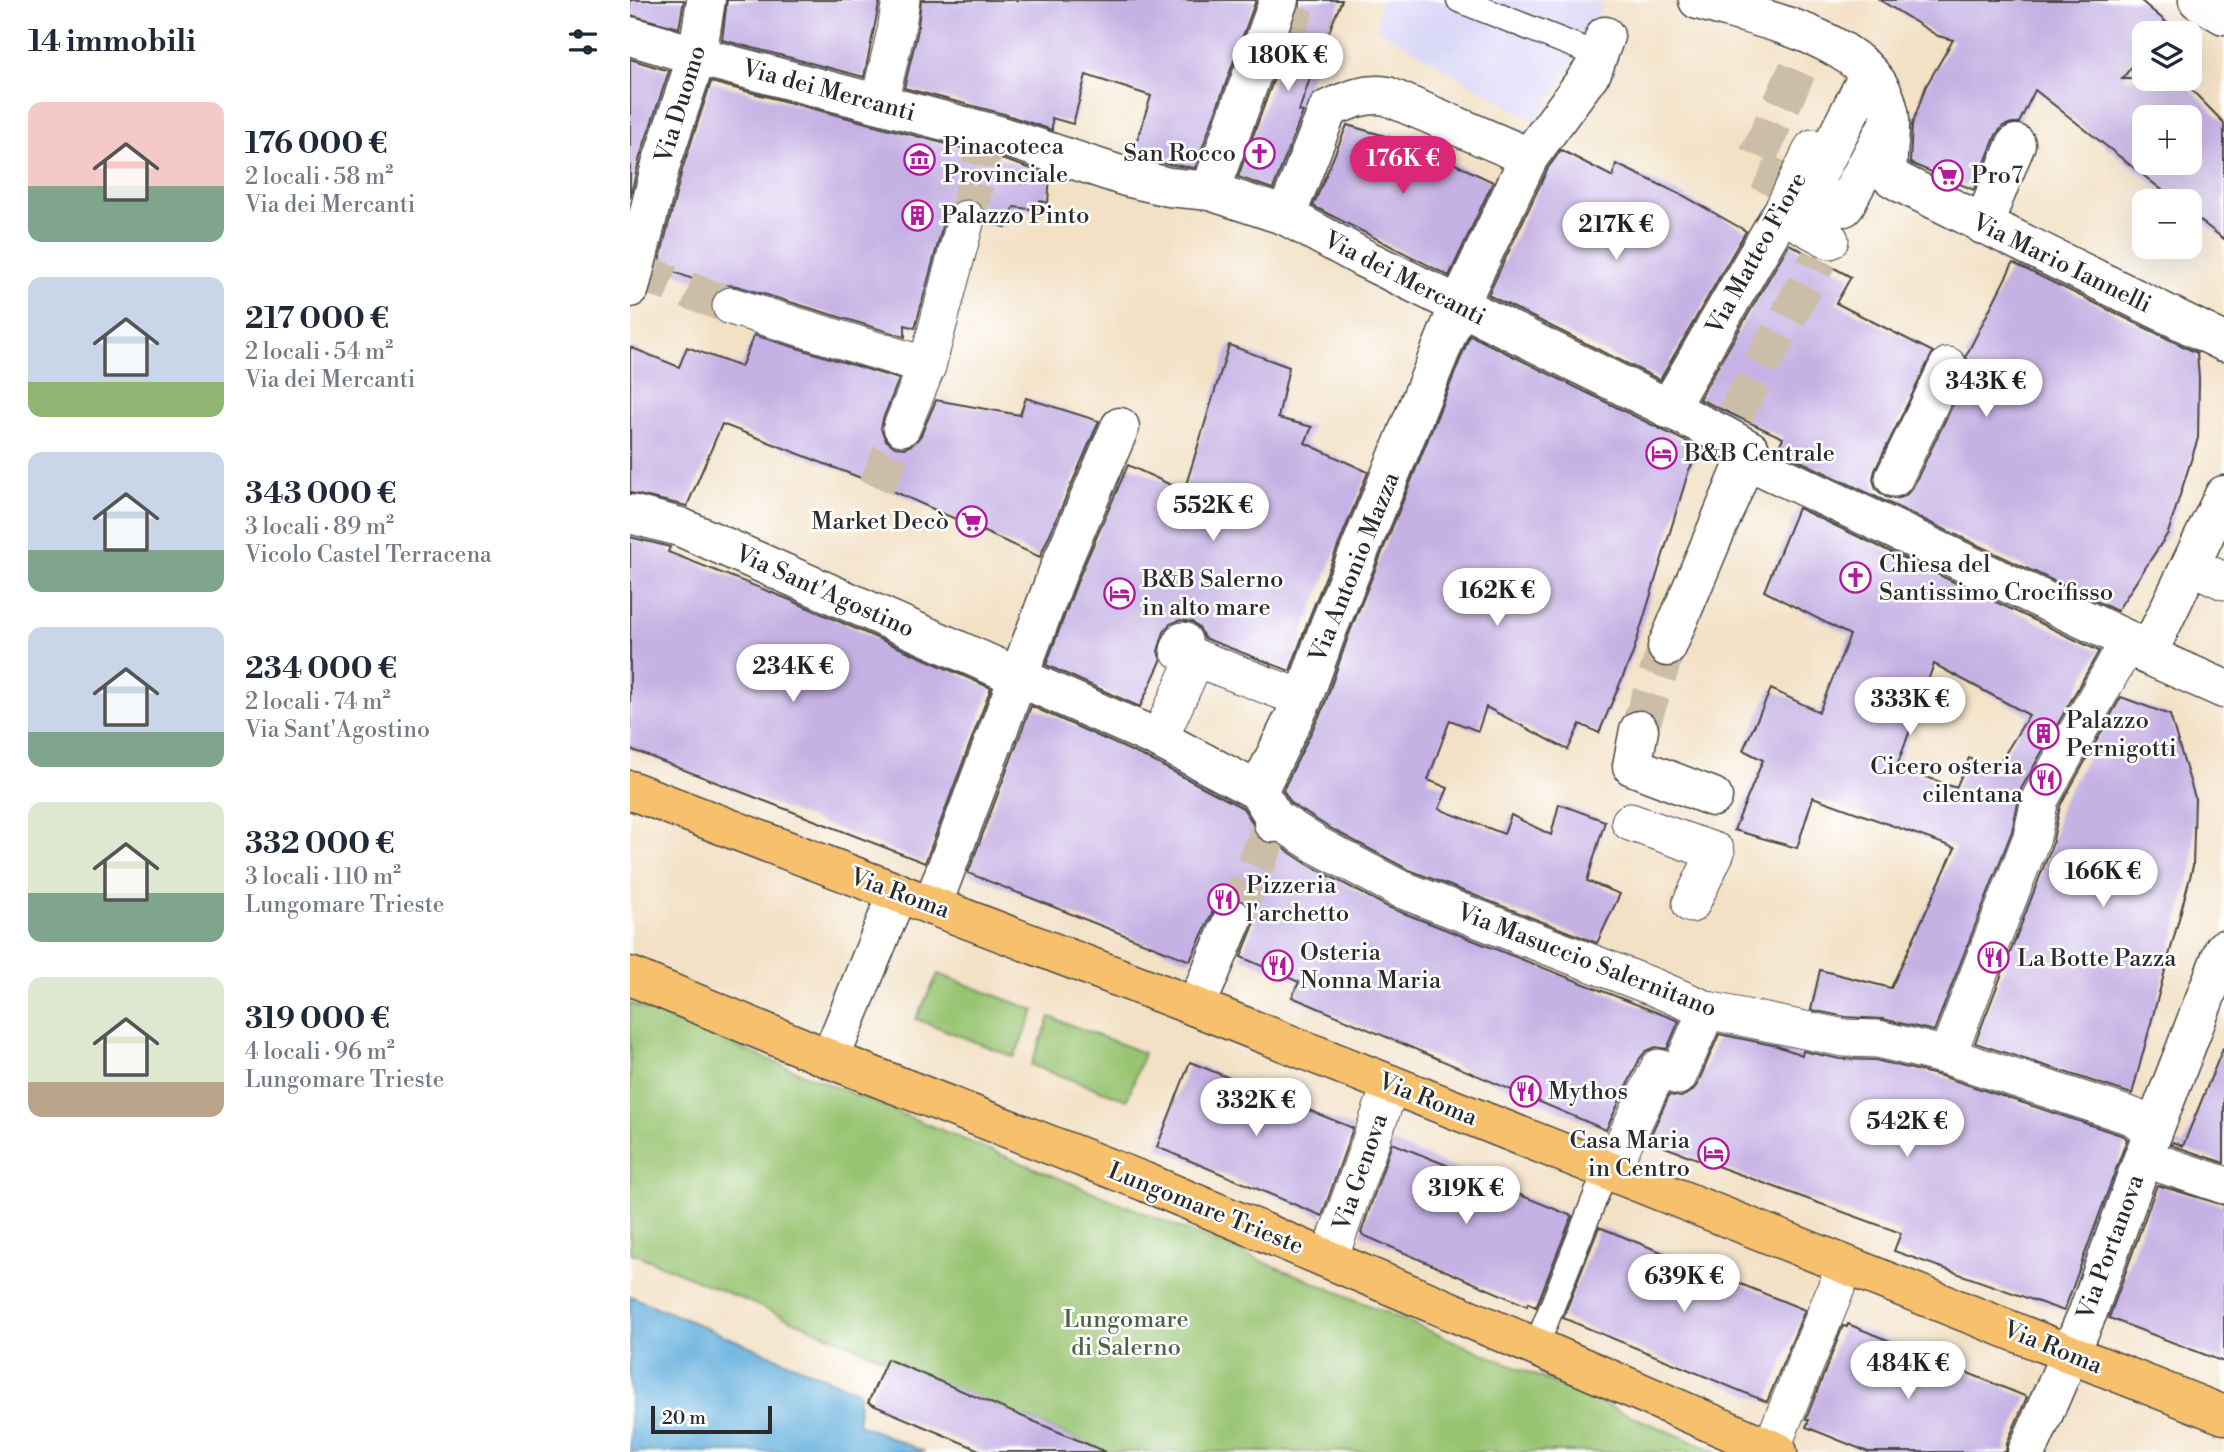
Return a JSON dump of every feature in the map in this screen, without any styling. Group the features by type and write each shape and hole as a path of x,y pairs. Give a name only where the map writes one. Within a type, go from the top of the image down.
{"main road":[{"name":"Via Roma","path":"630,790 1196,1007 2224,1415"},
{"name":"Lungomare Trieste","path":"630,976 830,1059 1145,1182 1774,1450"}],"street":[{"name":"Via Duomo","path":"630,288 661,164 697,56 706,0"},
{"path":"879,103 901,0"},
{"path":"1210,191 1279,0"},
{"path":"1698,0 1805,33 1854,58 1854,84 1810,189 1844,207 1890,120 1885,99 1854,84"},
{"path":"2198,0 2224,15"},
{"name":"Via dei Mercanti","path":"630,36 998,135 1126,177 1169,187 1210,191 1286,216 1363,258 1668,409 1737,434 1758,465 2224,689"},
{"name":"Via Antonio Mazza","path":"1269,811 1303,699 1334,613 1460,305 1530,157 1593,70 1602,46"},
{"name":"Via Matteo Fiore","path":"1668,409 1854,84"},
{"path":"1286,216 1328,109 1351,99 1376,94 1387,96 1530,157"},
{"name":"Via Mario Iannelli","path":"1890,120 1888,170 1891,177 1983,225 2224,342"},
{"path":"1983,225 2016,144"},
{"path":"1781,214 1827,244"},
{"path":"902,428 927,366 966,219"},
{"path":"730,306 927,366"},
{"path":"1894,478 1948,366"},
{"path":"830,1059 915,899 1017,676 1120,427"},
{"path":"1667,647 1737,434"},
{"path":"1947,1056 2032,837 2040,799 2116,663 2139,648 2205,565 2224,495"},
{"name":"Via Sant'Agostino","path":"630,513 680,527 1173,746 1269,811"},
{"path":"1173,746 1190,649 1303,699"},
{"path":"1639,730 1632,766 1713,797"},
{"name":"Via Masuccio Salernitano","path":"1269,811 1317,845 1398,888 1707,1010 1844,1038 1878,1039 1947,1056 2134,1117 2148,1145"},
{"path":"1630,822 1716,852 1691,904"},
{"path":"1196,1007 1233,919"},
{"path":"2148,1145 2224,949"},
{"path":"1608,1171 1659,1068 1678,1076 1707,1010"},
{"name":"Via Genova","path":"1329,1259 1391,1084"},
{"name":"Via Portanova","path":"2027,1452 2088,1312 2148,1145 2224,1185"},
{"path":"1774,1450 1845,1266"}],"lane":[{"path":"1460,0 1602,46"},
{"path":"1536,1347 1608,1171"}],"shaded area":[{"path":"1380,0 1589,0 1603,5 1589,27 1573,62 1536,122 1376,28"}],"green space":[{"path":"938,974 1035,1010 1014,1057 916,1019"},
{"name":"Lungomare di Salerno","path":"630,1003 1335,1291 1717,1452 1106,1452 630,1252"},
{"path":"1050,1017 1144,1053 1127,1100 1031,1065"}],"water":[{"path":"630,1296 859,1392 858,1424 925,1452 630,1452"}],"building":[{"path":"630,0 684,0 679,28 630,15"},
{"path":"727,0 880,0 864,77 722,40"},
{"path":"921,0 1256,0 1195,168 1132,156 1151,96 1086,75 1073,124 1052,118 1052,130 1004,114 904,88 917,34"},
{"path":"1300,0 1342,0 1311,75 1299,111 1303,112 1273,189 1238,177 1300,7"},
{"path":"1880,0 2140,0 2165,21 2132,21 2132,66 2122,79 2132,79 2132,91 2193,91 2224,123 2224,239 2202,222 2202,189 2161,189 2143,175 2202,175 2202,105 2132,105 2132,166 2035,90 2019,123 2003,126 1996,135 1974,190 1910,163 1912,125 1926,86 1953,40 1938,36"},
{"path":"630,59 669,71 640,157 630,198"},
{"path":"711,82 992,156 1050,175 1048,203 1040,201 1037,210 1014,207 1006,227 986,223 986,214 981,205 972,199 961,199 952,204 946,214 915,328 905,325 905,337 737,286 727,285 719,289 658,266 682,170"},
{"path":"1347,125 1413,144 1493,182 1449,276 1313,206"},
{"path":"1561,150 1613,177 1616,164 1684,196 1746,231 1660,380 1488,295 1548,168"},
{"path":"1789,244 1851,277 1836,303 1933,352 1875,470 1873,479 1876,489 1886,497 1895,499 1905,496 1913,487 1967,375 1969,365 1966,356 2013,263 2197,353 2198,438 2168,533 2117,611 1777,450 1783,438 1699,399"},
{"path":"754,335 899,379 881,429 886,440 895,447 905,448 915,443 936,400 1020,415 1026,398 1099,421 1040,557 884,487 722,424 687,506 630,493 630,347 679,367 687,347 741,367"},
{"path":"1470,335 1701,449 1689,470 1633,653 1599,733 1580,724 1568,750 1486,707 1478,731 1450,720 1428,780 1448,788 1439,809 1504,834 1511,815 1551,835 1559,804 1605,821 1587,881 1620,894 1597,943 1407,869 1328,827 1292,804 1283,790 1324,706 1349,634"},
{"path":"1229,345 1289,367 1278,418 1312,427 1305,443 1368,472 1290,671 1204,638 1200,629 1192,622 1180,620 1170,624 1164,632 1158,651 1161,661 1140,707 1046,665 1079,577 1128,465 1184,491"},
{"path":"1798,508 2099,651 2021,789 2012,831 1934,1031 1883,1019 1846,1017 1811,1010 1820,970 1891,988 1955,848 1813,797 1797,848 1734,830 1763,760 1743,750 1771,689 1819,712 1850,635 1764,591","holes":["1934,664 2029,715 1995,770 1969,758 1956,788 1897,766"]},
{"path":"630,537 670,547 668,552 788,599 991,688 925,863 630,749"},
{"path":"2121,697 2170,715 2195,798 2193,866 2132,1094 1975,1043 2052,845 2060,806"},
{"path":"1031,706 1149,759 1243,808 1252,822 1255,836 1264,843 1277,844 1307,864 1388,907 1679,1021 1667,1049 1656,1047 1646,1051 1640,1058 1606,1130 1292,997 1299,982 1241,957 1255,917 1250,905 1241,899 1230,897 1219,902 1190,961 968,873"},
{"path":"1719,1034 1777,1046 1802,1055 1803,1051 1840,1059 1875,1060 1941,1076 2124,1136 2127,1139 2064,1311 1894,1251 1901,1233 1648,1141 1669,1095 1681,1097 1697,1085"},
{"path":"2223,1048 2224,1163 2171,1145 2173,1142 2183,1146"},
{"path":"1190,1062 1353,1128 1322,1216 1157,1147"},
{"path":"1392,1143 1572,1216 1536,1307 1528,1303 1527,1306 1361,1233"},
{"path":"2157,1185 2224,1205 2224,1362 2109,1318"},
{"path":"1599,1227 1805,1310 1767,1402 1563,1318"},
{"path":"1848,1324 2027,1397 2007,1443 2006,1452 1868,1452 1806,1427 1809,1420 1806,1419 1843,1326 1847,1327"},
{"path":"887,1359 1106,1452 984,1452 868,1403"}],"tunnel":[{"path":"1273,18 1328,34"},
{"path":"1794,187 1753,167 1813,36"},
{"path":"966,219 983,154"},
{"path":"1735,414 1819,259"},
{"path":"636,271 731,306"},
{"path":"876,487 902,427"},
{"path":"1639,730 1667,647"},
{"path":"1233,919 1273,823"}],"place":[{"name":"San Rocco","path":"1259,153"},
{"name":"Pinacoteca Provinciale","path":"920,160"},
{"name":"Pro7","path":"1948,175"},
{"name":"Palazzo Pinto","path":"918,215"},
{"name":"B&B Centrale","path":"1661,453"},
{"name":"Market Decò","path":"972,521"},
{"name":"Chiesa del Santissimo Crocifisso","path":"1856,578"},
{"name":"B&B Salerno in alto mare","path":"1119,593"},
{"name":"Palazzo Pernigotti","path":"2043,734"},
{"name":"Cicero osteria cilentana","path":"2046,780"},
{"name":"Pizzeria l'archetto","path":"1223,899"},
{"name":"La Botte Pazza","path":"1994,958"},
{"name":"Osteria Nonna Maria","path":"1277,966"},
{"name":"Mythos","path":"1525,1091"},
{"name":"Casa Maria in Centro","path":"1713,1154"}]}
